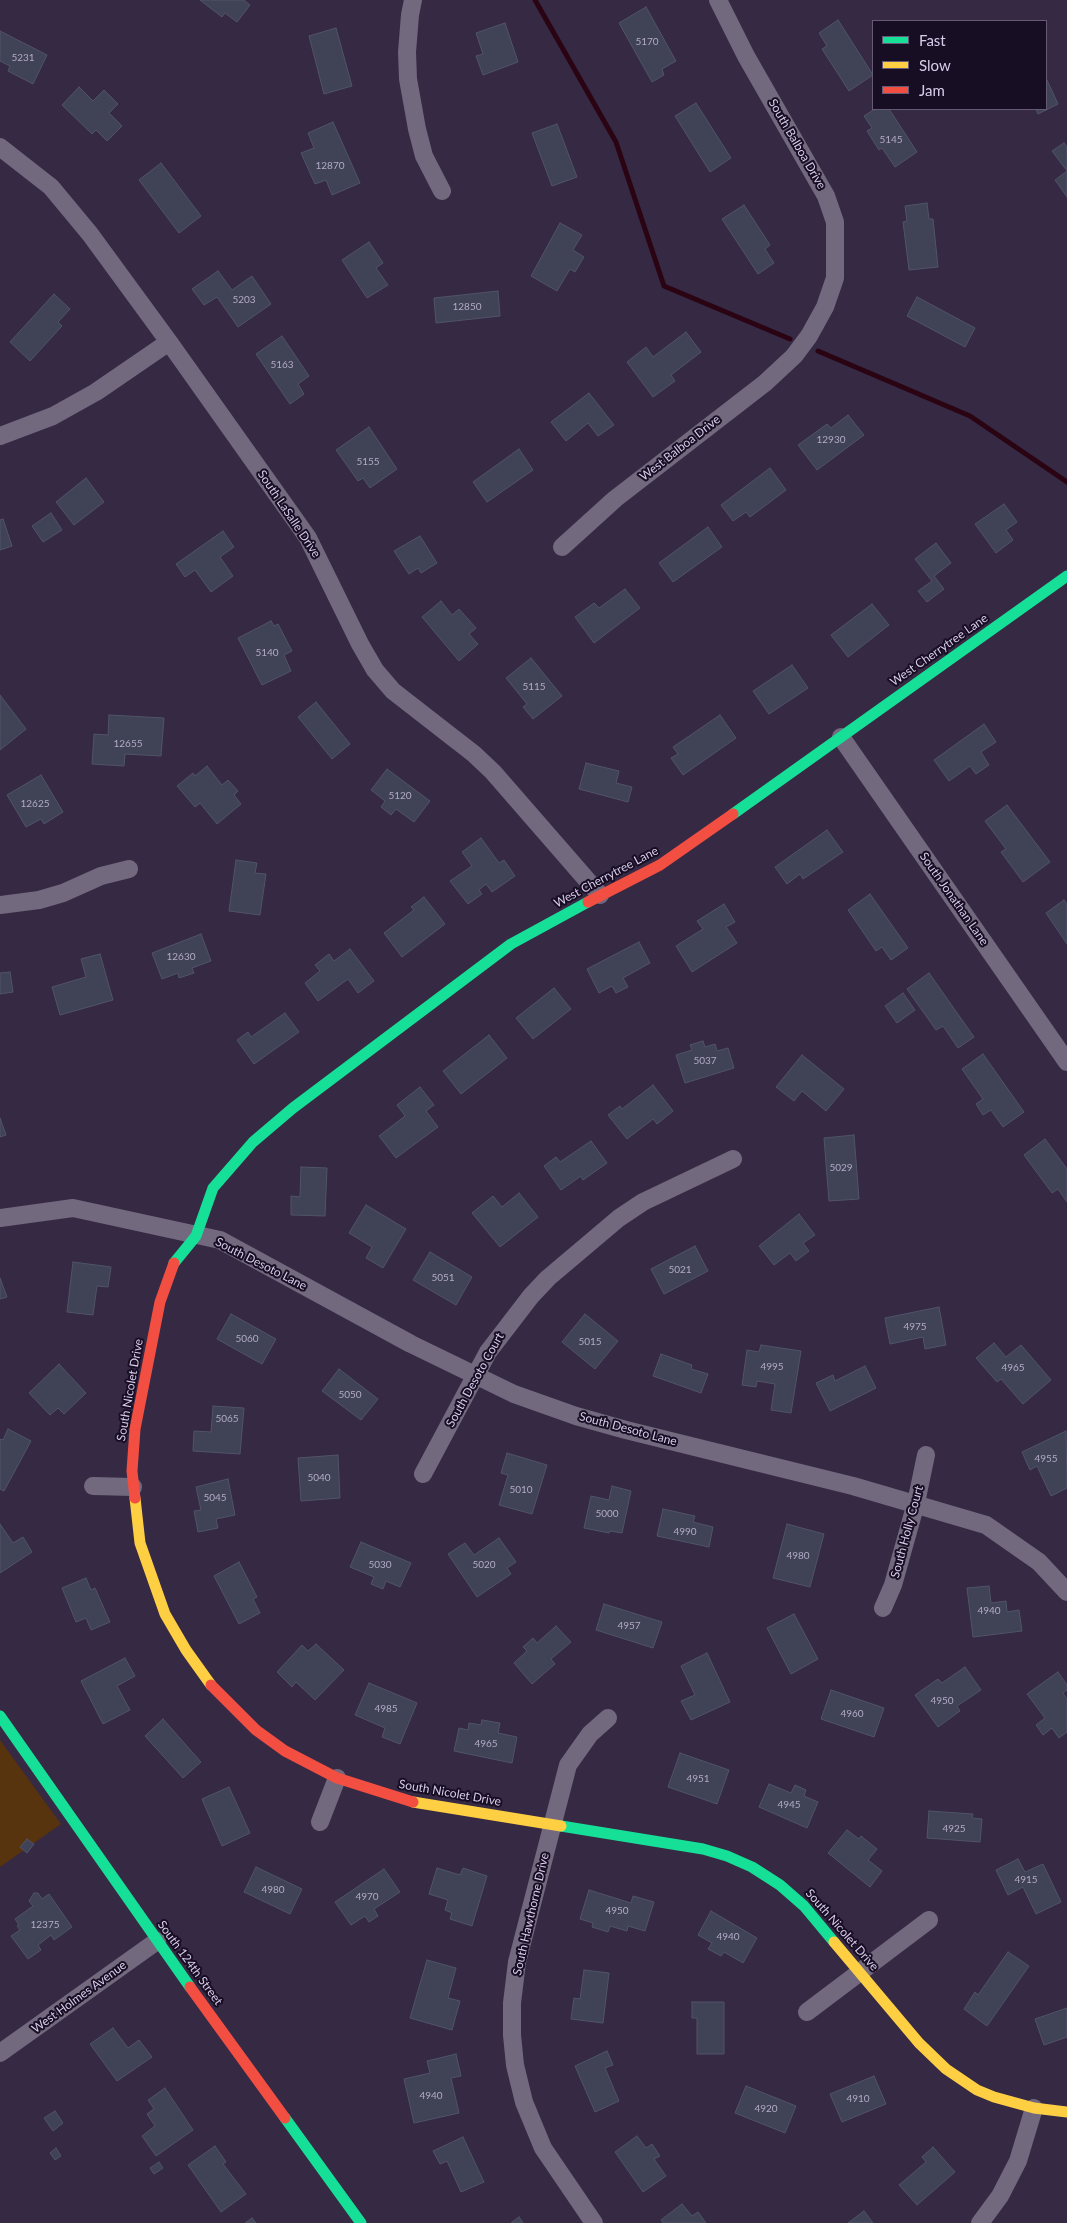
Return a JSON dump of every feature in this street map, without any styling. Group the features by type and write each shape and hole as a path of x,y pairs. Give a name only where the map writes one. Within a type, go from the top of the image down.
{"street":[{"path":"413,0 407,52 408,79 424,156 442,191"},
{"name":"South Balboa Drive","path":"718,0 746,56 810,165 826,196 834,222 836,249 835,278 825,307 799,350"},
{"name":"South LaSalle Drive","path":"0,147 51,187 90,234 169,342 308,538 360,644 375,670 393,691 474,754 493,772 600,895"},
{"path":"0,436 53,416 96,392 169,342"},
{"name":"West Balboa Drive","path":"562,548 615,498 765,383 799,350"},
{"name":"West Cherrytree Lane","path":"196,1236 213,1188 240,1155 286,1114 511,944 600,895 660,865 686,848 1067,576"},
{"name":"South Jonathan Lane","path":"841,737 1067,1062"},
{"path":"0,905 39,900 63,894 101,876 129,869"},
{"name":"South Desoto Court","path":"423,1474 499,1335 531,1296 589,1241 643,1202 733,1160"},
{"name":"South Desoto Lane","path":"0,1218 73,1208 220,1240 411,1344 514,1394 576,1416 973,1520 1002,1533 1039,1562 1067,1592"},
{"name":"South Nicolet Drive","path":"196,1236 171,1267 160,1302 135,1430 133,1487 140,1543 150,1578 165,1614 208,1682 231,1708 256,1730 285,1751 337,1778 410,1802 703,1849 727,1856 752,1867 780,1885 804,1906 919,2043 946,2069 977,2090 994,2098 1034,2108 1067,2112"},
{"name":"South Holly Court","path":"883,1608 893,1586 916,1504 926,1455"},
{"path":"93,1486 133,1487"},
{"name":"South 124th Street","path":"0,1716 157,1941 361,2223"},
{"name":"South Hawthorne Drive","path":"594,2223 543,2148 524,2102 515,2065 512,2035 517,1962 568,1765 590,1734 608,1718"},
{"path":"320,1822 337,1778"},
{"path":"807,2012 929,1920"},
{"name":"West Holmes Avenue","path":"0,2053 157,1941"},
{"path":"980,2223 1000,2196 1018,2161 1034,2108"}],"shaded area":[{"path":"0,1740 61,1824 0,1867"}],"building":[{"path":"200,0 244,0 250,5 237,22 225,13 222,17"},
{"path":"646,7 676,61 662,69 664,75 652,82 619,23"},
{"path":"838,20 872,76 849,91 822,49 827,46 819,33"},
{"path":"505,23 518,62 483,75 476,56 483,54 476,33"},
{"path":"336,28 352,86 324,94 309,36"},
{"path":"0,31 47,55 33,84 8,71 10,66 0,61"},
{"path":"1047,80 1058,104 1047,110"},
{"path":"79,87 93,101 104,90 118,104 109,113 122,126 107,141 96,130 92,134 62,105"},
{"path":"696,103 731,158 710,172 675,116"},
{"path":"873,110 890,110 917,152 895,167 882,148 879,150 867,131 872,128 864,116"},
{"path":"1036,110 1046,110 1038,114"},
{"path":"333,122 360,183 332,195 326,180 315,184 301,153 314,148 308,133"},
{"path":"557,124 577,177 552,186 532,133"},
{"path":"1064,143 1067,147 1067,171 1052,151"},
{"path":"161,163 201,216 179,233 139,180"},
{"path":"1067,171 1067,197 1055,180"},
{"path":"927,203 929,219 933,219 938,267 909,270 903,222 907,221 905,206"},
{"path":"744,205 770,245 765,249 774,263 758,274 722,219"},
{"path":"560,223 582,235 573,250 584,257 575,272 570,269 557,291 531,276"},
{"path":"369,242 383,263 376,268 388,285 367,298 342,260"},
{"path":"218,271 232,290 252,276 271,304 238,327 217,297 204,305 192,289"},
{"path":"498,291 500,316 436,323 434,298"},
{"path":"54,294 70,309 58,322 62,326 30,361 10,342"},
{"path":"917,297 975,328 965,347 907,316"},
{"path":"686,332 701,352 671,375 675,381 653,397 627,362 646,347 653,357"},
{"path":"282,336 309,376 298,384 304,394 290,404 256,354"},
{"path":"589,393 614,425 598,436 588,423 566,441 551,422"},
{"path":"848,415 864,435 817,470 798,445 827,424 831,428"},
{"path":"369,427 397,469 370,488 363,478 358,481 336,450"},
{"path":"519,449 533,470 487,502 473,482"},
{"path":"770,468 786,490 750,517 746,512 733,521 721,505"},
{"path":"86,478 104,502 74,525 56,502"},
{"path":"1004,504 1017,522 1006,530 1013,540 996,553 975,524"},
{"path":"51,513 62,530 43,542 32,526"},
{"path":"3,519 12,546 0,550 0,520"},
{"path":"708,527 722,547 673,582 659,563"},
{"path":"223,531 234,547 220,557 233,576 211,592 195,570 185,577 176,564"},
{"path":"420,536 437,563 421,573 418,568 409,574 394,551"},
{"path":"936,543 951,563 934,576 944,589 927,602 918,591 932,581 915,559"},
{"path":"625,589 640,608 594,643 575,617 594,603 599,608"},
{"path":"441,601 452,615 459,609 476,628 469,634 478,644 459,661 422,617"},
{"path":"872,604 889,625 848,657 831,635"},
{"path":"271,621 274,626 278,624 292,651 284,655 291,671 262,685 238,638"},
{"path":"531,658 562,696 533,719 523,707 527,704 506,678"},
{"path":"792,665 808,688 769,714 753,691"},
{"path":"0,695 26,729 0,750"},
{"path":"316,702 350,744 332,759 298,717"},
{"path":"109,715 164,718 161,756 125,754 124,766 92,764 94,734 108,735"},
{"path":"720,715 736,738 683,775 671,758 678,754 673,747"},
{"path":"984,724 996,742 981,752 989,765 976,774 970,766 949,781 934,760"},
{"path":"586,763 619,771 616,783 632,787 628,802 579,789"},
{"path":"207,766 222,785 228,780 238,791 234,795 241,804 217,824 200,803 195,807 177,786 193,773 195,776"},
{"path":"387,769 430,801 414,822 396,809 391,815 381,807 385,801 371,790"},
{"path":"41,775 63,812 44,824 41,819 26,827 7,795"},
{"path":"1007,805 1050,862 1023,882 1001,852 1006,849 985,821"},
{"path":"827,830 843,852 803,879 800,874 787,884 775,867"},
{"path":"481,838 499,863 504,860 515,876 492,892 486,884 479,890 482,894 468,904 450,881 472,866 462,852"},
{"path":"236,860 257,863 255,873 266,874 260,915 229,911"},
{"path":"870,894 908,948 891,960 882,947 876,951 848,910"},
{"path":"424,897 445,924 402,957 384,933 414,910 411,907"},
{"path":"1064,900 1067,904 1067,944 1046,913"},
{"path":"724,904 735,922 726,927 737,943 692,972 676,946 703,929 697,921"},
{"path":"201,934 211,961 192,968 194,973 179,978 178,973 162,979 152,953"},
{"path":"639,942 650,963 623,978 628,987 616,993 612,986 599,993 587,969"},
{"path":"350,949 374,981 358,993 348,979 318,1001 305,983 320,971 315,965 329,954 334,961"},
{"path":"100,954 113,1000 60,1015 52,987 86,977 81,959"},
{"path":"10,972 13,992 0,994 0,973"},
{"path":"929,973 974,1037 958,1048 943,1026 936,1030 907,989"},
{"path":"554,988 571,1009 533,1039 516,1018"},
{"path":"903,993 915,1010 897,1023 885,1006"},
{"path":"285,1013 299,1032 254,1064 237,1040 248,1032 251,1037"},
{"path":"489,1035 507,1058 461,1094 443,1071"},
{"path":"703,1041 705,1047 715,1044 717,1051 728,1048 734,1068 685,1083 676,1055 692,1050 690,1045"},
{"path":"983,1054 1024,1112 1003,1127 991,1110 983,1115 976,1104 983,1099 962,1069"},
{"path":"802,1055 844,1089 826,1111 802,1091 794,1101 776,1087"},
{"path":"653,1085 673,1111 657,1124 653,1119 627,1139 608,1115 620,1106 622,1109"},
{"path":"420,1087 434,1105 426,1111 438,1127 396,1158 379,1136 405,1116 397,1105"},
{"path":"0,1118 6,1135 0,1137"},
{"path":"854,1135 859,1199 829,1201 824,1138"},
{"path":"1045,1139 1067,1169 1067,1202 1058,1189 1052,1193 1024,1155"},
{"path":"591,1141 607,1163 583,1180 581,1176 561,1190 544,1166 556,1157 560,1162"},
{"path":"301,1167 327,1168 325,1216 291,1215 291,1196 300,1197"},
{"path":"519,1193 538,1217 500,1247 472,1213 493,1196 502,1207"},
{"path":"366,1205 406,1229 383,1268 366,1258 372,1247 349,1233"},
{"path":"799,1214 815,1235 803,1243 809,1251 796,1261 790,1253 774,1265 759,1246"},
{"path":"695,1246 708,1271 664,1294 651,1269"},
{"path":"430,1252 472,1277 456,1305 413,1280"},
{"path":"73,1262 111,1267 108,1287 97,1286 93,1315 67,1312"},
{"path":"0,1278 7,1297 0,1299"},
{"path":"939,1307 946,1345 925,1349 923,1337 890,1344 885,1318"},
{"path":"231,1314 276,1339 262,1364 217,1339"},
{"path":"585,1314 618,1341 595,1369 562,1342"},
{"path":"994,1343 1006,1357 1021,1345 1051,1380 1023,1404 1001,1379 997,1382 976,1358"},
{"path":"761,1345 801,1351 791,1413 771,1410 775,1384 757,1381 756,1387 742,1385 747,1350 759,1352"},
{"path":"661,1354 692,1365 691,1369 708,1374 701,1393 653,1376"},
{"path":"59,1364 86,1393 64,1414 58,1408 50,1415 29,1393"},
{"path":"865,1366 876,1388 830,1411 816,1383 833,1375 835,1381"},
{"path":"339,1369 378,1399 361,1420 322,1391"},
{"path":"213,1406 244,1408 240,1454 193,1451 194,1431 211,1432"},
{"path":"8,1429 31,1441 4,1491 0,1489 0,1439 3,1440"},
{"path":"1066,1431 1067,1488 1051,1496 1037,1466 1030,1470 1022,1452"},
{"path":"507,1453 547,1465 532,1514 499,1505 508,1475 501,1473"},
{"path":"338,1455 340,1498 301,1501 298,1458"},
{"path":"228,1479 235,1515 216,1519 218,1528 198,1532 194,1511 201,1510 196,1487"},
{"path":"612,1486 631,1491 622,1533 610,1531 609,1533 584,1528 591,1496 609,1500"},
{"path":"663,1509 695,1516 693,1522 713,1527 709,1547 657,1536"},
{"path":"0,1524 13,1543 23,1537 32,1552 0,1573"},
{"path":"787,1524 824,1534 810,1587 773,1578"},
{"path":"499,1538 516,1562 507,1568 511,1574 477,1597 448,1554 465,1543 474,1555"},
{"path":"361,1542 411,1563 400,1587 386,1581 383,1589 371,1584 374,1577 350,1567"},
{"path":"239,1562 257,1597 253,1599 260,1613 239,1624 214,1576"},
{"path":"86,1578 91,1590 95,1588 110,1622 91,1630 86,1618 76,1622 62,1588"},
{"path":"989,1586 991,1603 1006,1601 1007,1612 1019,1610 1022,1631 973,1637 967,1588"},
{"path":"604,1604 662,1622 653,1648 596,1630"},
{"path":"794,1614 818,1659 791,1674 767,1628"},
{"path":"556,1626 571,1642 551,1659 555,1664 532,1684 514,1663 527,1651 523,1647 533,1638 537,1643"},
{"path":"316,1644 344,1670 315,1700 296,1682 292,1687 277,1672 302,1645 308,1651"},
{"path":"707,1653 730,1702 691,1720 681,1701 695,1695 681,1666"},
{"path":"125,1658 135,1676 117,1686 130,1710 103,1724 81,1681"},
{"path":"965,1667 981,1690 957,1706 960,1711 938,1727 915,1695 938,1679 942,1683"},
{"path":"1058,1672 1067,1685 1067,1690 1063,1693 1067,1699 1067,1732 1059,1738 1052,1728 1043,1735 1036,1725 1045,1718 1027,1694"},
{"path":"369,1683 417,1703 400,1744 382,1737 385,1728 355,1715"},
{"path":"831,1690 884,1708 874,1737 821,1719"},
{"path":"163,1719 201,1762 183,1778 145,1736"},
{"path":"482,1720 500,1723 498,1733 517,1737 512,1763 454,1751 459,1728 468,1730 469,1723 481,1725"},
{"path":"680,1753 729,1770 717,1804 668,1787"},
{"path":"769,1784 791,1793 795,1785 806,1790 804,1796 818,1802 807,1828 759,1807"},
{"path":"229,1787 250,1833 222,1846 202,1799"},
{"path":"929,1811 973,1814 972,1818 982,1819 980,1842 927,1838"},
{"path":"847,1830 859,1839 861,1836 877,1849 868,1860 882,1871 870,1887 828,1853"},
{"path":"27,1839 34,1844 27,1853 20,1847"},
{"path":"1018,1859 1025,1872 1043,1864 1061,1902 1036,1914 1023,1887 1008,1895 996,1870"},
{"path":"256,1867 302,1889 290,1914 244,1892"},
{"path":"437,1868 460,1875 463,1868 487,1876 472,1926 450,1919 452,1913 445,1910 448,1900 429,1894"},
{"path":"384,1869 400,1892 374,1909 378,1916 369,1922 365,1916 351,1925 335,1902"},
{"path":"589,1890 631,1903 633,1896 654,1902 645,1931 628,1926 627,1931 610,1926 608,1932 592,1927 593,1923 580,1919"},
{"path":"34,1893 38,1893 42,1899 49,1894 72,1927 54,1940 51,1935 38,1945 41,1950 28,1959 11,1936 20,1930 15,1919 33,1906 29,1901"},
{"path":"711,1911 757,1938 743,1963 724,1952 721,1956 708,1949 712,1943 698,1935"},
{"path":"1008,1952 1029,1966 987,2026 964,2009 975,1992 978,1995"},
{"path":"427,1960 456,1968 448,1998 460,2001 452,2030 410,2018"},
{"path":"584,1970 609,1973 603,2023 571,2019 574,1998 580,1999"},
{"path":"692,2002 724,2002 724,2054 697,2054 697,2018 692,2018"},
{"path":"1067,2008 1067,2037 1044,2045 1035,2019"},
{"path":"113,2028 128,2048 139,2040 152,2057 117,2081 90,2044"},
{"path":"607,2051 613,2065 605,2068 619,2101 595,2112 575,2066"},
{"path":"456,2054 461,2076 451,2078 459,2113 414,2123 404,2079 430,2073 427,2061"},
{"path":"874,2076 886,2104 842,2122 830,2094"},
{"path":"746,2086 796,2106 785,2133 735,2113"},
{"path":"165,2088 193,2130 156,2156 142,2136 155,2126 147,2114 154,2109 148,2100"},
{"path":"55,2111 63,2123 53,2131 44,2118"},
{"path":"637,2136 646,2148 652,2144 660,2156 654,2159 666,2176 643,2192 615,2152"},
{"path":"463,2137 484,2182 461,2192 447,2161 440,2164 433,2151"},
{"path":"215,2146 226,2162 223,2164 246,2194 221,2212 188,2165"},
{"path":"933,2147 955,2172 917,2205 899,2185 926,2162 922,2157"},
{"path":"56,2148 61,2156 55,2160 50,2153"},
{"path":"159,2162 163,2168 154,2174 150,2168"},
{"path":"682,2204 692,2216 698,2212 706,2223 663,2223 661,2220"},
{"path":"864,2211 873,2223 848,2223"},
{"path":"519,2217 523,2223 511,2223"},
{"path":"252,2218 256,2223 245,2223"}],"waterway":[{"path":"535,0 616,142 664,286 790,339"},
{"path":"818,351 970,416 1067,482"}],"traffic: fast":[{"path":"733,814 1067,576"},
{"path":"174,1263 196,1236 213,1188 253,1142 293,1108 511,944 588,902"},
{"path":"0,1716 190,1987"},
{"path":"561,1826 703,1849 727,1856 752,1867 780,1885 804,1906 834,1942"},
{"path":"285,2118 361,2223"}],"traffic: slow":[{"path":"135,1498 140,1543 165,1614 186,1650 211,1685"},
{"path":"413,1802 561,1826"},
{"path":"834,1942 919,2043 946,2069 977,2090 994,2097 1034,2108 1067,2112"}],"traffic: jam":[{"path":"588,902 660,865 733,814"},
{"path":"135,1498 132,1471 135,1429 160,1302 174,1263"},
{"path":"211,1685 256,1730 285,1751 337,1778 413,1802"},
{"path":"190,1987 285,2118"}]}
